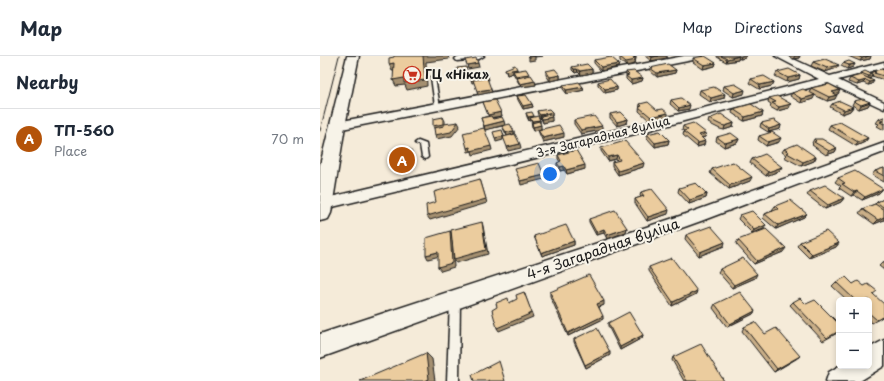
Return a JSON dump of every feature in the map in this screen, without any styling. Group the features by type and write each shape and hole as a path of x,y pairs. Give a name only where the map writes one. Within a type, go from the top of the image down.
{"main road":[{"path":"321,209 337,126 353,56"}],"street":[{"path":"457,58 479,56"},
{"path":"337,126 698,56"},
{"path":"780,56 884,106"},
{"name":"3-я Загарадная вуліца","path":"321,209 884,65"},
{"name":"4-я Загарадная вуліца","path":"320,346 695,217 884,147"},
{"path":"872,360 884,352"},
{"path":"838,381 857,369"}],"lane":[{"path":"433,78 438,106"},
{"path":"418,143 423,144 425,157"},
{"path":"453,381 455,300"}],"building":[{"name":"ГЦ «Ніка»","path":"394,56 423,56 425,80 404,83 404,78 393,80 394,63 389,64 389,58"},
{"path":"705,56 716,63 704,65 693,58"},
{"path":"721,56 739,56 727,59"},
{"path":"857,56 869,56 862,58"},
{"path":"611,57 619,64 601,67 594,60"},
{"path":"620,57 636,57 633,58 636,60 626,62"},
{"path":"476,58 478,63 467,65 465,60"},
{"path":"825,59 839,65 827,68 813,62"},
{"path":"849,61 855,64 849,65 843,63"},
{"path":"587,64 592,69 580,71 572,67"},
{"path":"668,64 676,70 657,73 650,68"},
{"path":"515,65 517,69 506,71 505,69"},
{"path":"466,67 467,71 458,72 457,68"},
{"path":"526,69 529,74 516,76 513,71"},
{"path":"555,69 560,75 550,77 546,71"},
{"path":"789,69 800,75 788,78 777,72"},
{"path":"881,69 884,70 884,76 874,73 876,72 873,71"},
{"path":"634,71 643,78 631,80 626,76 629,75 626,72"},
{"path":"865,71 873,75 869,76 861,73"},
{"path":"486,72 488,76 471,79 470,75"},
{"path":"531,75 535,81 520,84 517,78"},
{"path":"861,75 874,81 870,82 866,80 859,82 850,78"},
{"path":"764,76 774,82 760,85 751,79"},
{"path":"487,78 491,89 477,91 473,80"},
{"path":"610,79 617,87 605,89 598,82"},
{"path":"579,82 583,87 566,90 563,85"},
{"path":"735,84 745,90 734,93 724,86"},
{"path":"829,84 840,90 832,92 837,95 829,97 811,88"},
{"path":"714,87 725,94 711,98 700,90"},
{"path":"803,89 815,95 802,99 792,93"},
{"path":"526,95 532,104 523,106 517,96"},
{"path":"777,96 791,104 779,107 772,103 776,102 769,98"},
{"path":"681,98 690,105 679,108 671,100"},
{"path":"863,99 870,102 861,105 854,101"},
{"path":"495,100 501,112 488,115 483,102"},
{"path":"840,101 853,107 844,110 832,104"},
{"path":"648,102 657,110 663,109 668,113 651,117 639,107 642,106 640,104"},
{"path":"751,104 763,112 745,117 733,109"},
{"path":"549,109 552,112 540,115 537,111"},
{"path":"532,112 534,116 528,117 526,113"},
{"path":"621,112 628,119 617,122 610,114"},
{"path":"550,114 552,117 542,119 541,116"},
{"path":"721,114 734,123 725,126 709,119"},
{"path":"491,116 493,119 502,117 504,121 484,126 481,118"},
{"path":"538,116 540,120 532,121 530,118"},
{"path":"594,116 602,126 581,130 574,120"},
{"path":"443,117 443,124 433,126 433,119"},
{"path":"884,117 884,124 880,122 883,121 879,119"},
{"path":"774,120 781,125 769,129 761,123"},
{"path":"539,121 541,125 533,127 532,123"},
{"path":"458,122 451,132 435,135 434,128 444,126 444,124"},
{"path":"840,122 868,138 858,142 830,125"},
{"path":"693,123 706,133 699,135 705,141 698,143 683,131 688,130 683,126"},
{"path":"510,124 514,131 506,132 502,126"},
{"path":"559,125 564,133 543,138 538,130"},
{"path":"484,128 491,146 471,151 470,147 467,148 463,133"},
{"path":"502,130 504,136 495,138 493,132"},
{"path":"660,131 669,140 655,143 647,134"},
{"path":"772,132 781,138 768,142 759,136"},
{"path":"731,133 739,139 725,143 717,137"},
{"path":"515,134 520,144 507,147 503,137"},
{"path":"814,139 822,139 837,148 829,151 814,142 816,141"},
{"path":"625,141 644,163 618,171 612,162 620,160 617,155 608,157 601,148"},
{"path":"797,144 816,157 803,162 787,153 789,152 784,149"},
{"path":"410,149 410,158 389,163 390,154"},
{"path":"576,150 585,165 566,170 564,166 560,167 557,163 561,161 558,155"},
{"path":"765,154 782,167 768,172 752,159"},
{"path":"733,162 752,177 730,185 712,169"},
{"path":"539,163 544,175 520,181 515,169"},
{"path":"884,168 884,176 875,171"},
{"path":"855,171 883,189 865,197 857,191 854,192 842,184 845,183 838,178"},
{"path":"480,179 486,199 427,216 426,205 436,202 434,192"},
{"path":"696,183 707,194 690,200 679,188"},
{"path":"825,185 844,198 828,205 810,191"},
{"path":"652,189 669,210 648,217 635,199 644,196 641,192"},
{"path":"884,199 884,208 877,202"},
{"path":"790,200 807,214 778,225 765,214 778,209 775,206"},
{"path":"875,204 884,210 884,217 878,220 862,209"},
{"path":"615,210 627,228 607,235 604,229 596,232 589,219"},
{"path":"752,211 766,225 754,230 740,215"},
{"path":"482,222 486,250 454,259 451,230"},
{"path":"566,225 574,241 541,253 534,236"},
{"path":"711,226 725,242 700,252 686,235"},
{"path":"766,229 786,248 757,261 738,240"},
{"path":"450,231 452,263 438,267 438,252 426,255 426,238"},
{"path":"826,231 839,243 812,254 800,242"},
{"path":"672,258 697,291 673,302 649,267"},
{"path":"743,258 757,274 734,285 720,269"},
{"path":"589,275 604,301 597,304 603,316 568,333 550,292"},
{"path":"846,277 853,284 858,281 864,286 868,284 877,291 873,294 884,304 884,316 877,320 872,316 872,297 852,297 836,282"},
{"path":"524,292 532,313 497,328 492,310 497,307 496,303 508,298 509,303 517,299 516,295"},
{"path":"740,292 755,311 730,324 715,304"},
{"path":"800,298 806,304 815,300 836,321 836,333 827,338 793,302"},
{"path":"629,312 643,335 620,347 608,323"},
{"path":"755,322 765,334 776,328 800,356 777,369 744,327"},
{"path":"597,328 610,352 585,365 574,339"},
{"path":"701,344 724,381 687,381 673,357"},
{"path":"426,353 429,379 425,381 360,381"},
{"path":"499,361 505,381 474,381 472,375"}],"tram line":[{"path":"320,131 339,56"}],"place":[{"name":"ГЦ «Ніка»","path":"412,75"},
{"name":"ТП-560","path":"402,160"}]}
